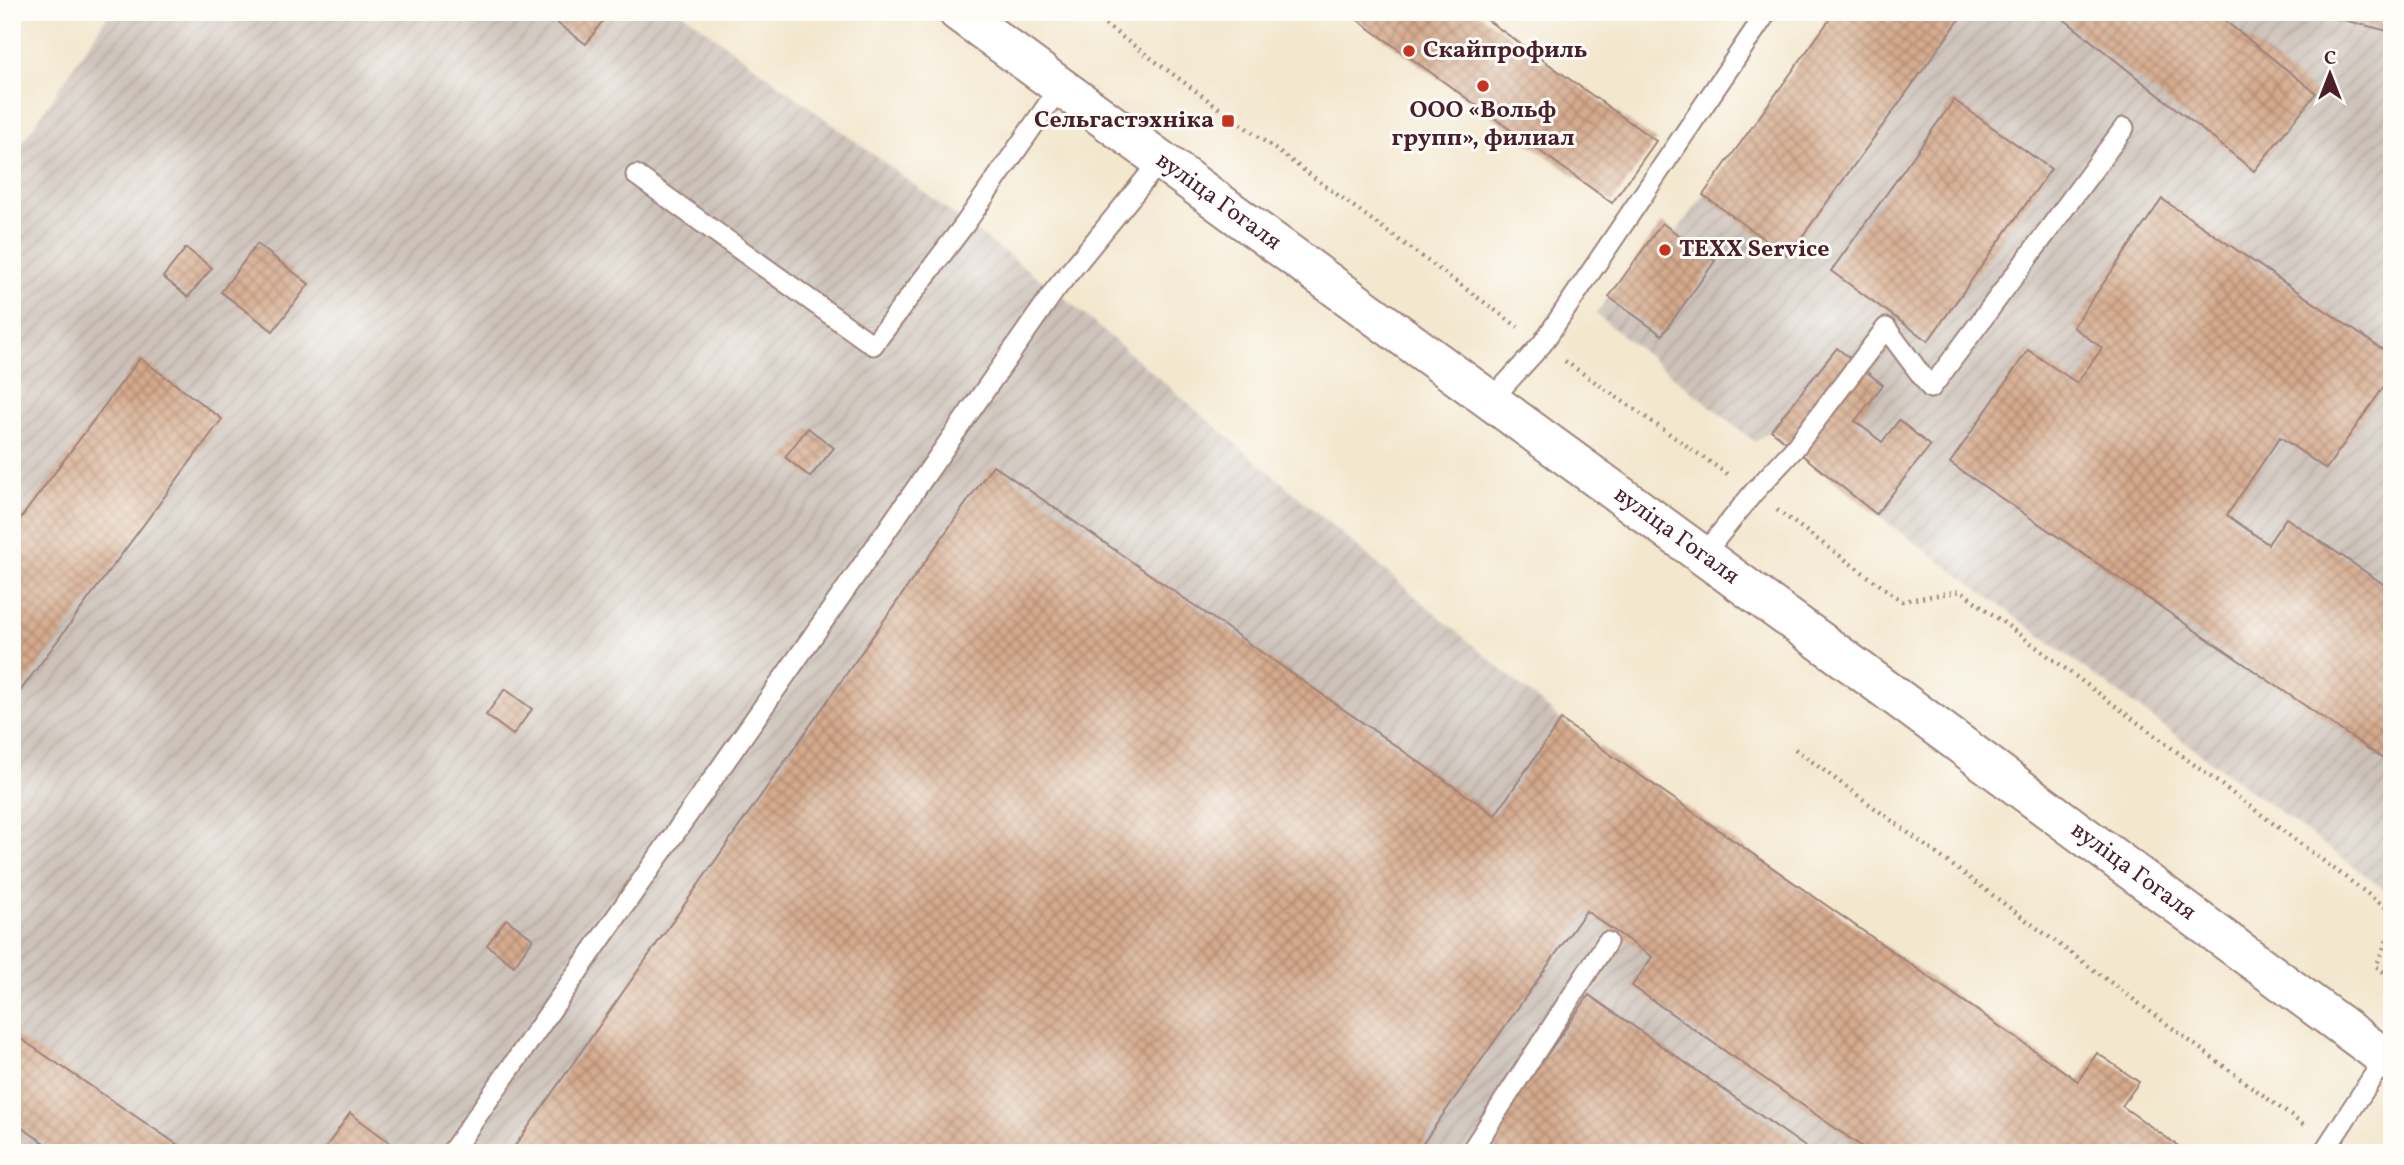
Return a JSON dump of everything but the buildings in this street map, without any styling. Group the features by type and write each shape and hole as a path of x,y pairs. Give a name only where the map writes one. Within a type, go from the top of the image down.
{"main road":[{"name":"вуліца Гогаля","path":"958,12 1703,555 2388,1061"}],"lane":[{"path":"1491,400 1542,344 1767,12"},
{"path":"636,175 873,345 965,224 1060,87"},
{"path":"1703,555 1753,493 1794,449 1886,328 1931,388 2124,128"},
{"path":"451,1153 1055,290 1161,160"},
{"path":"1470,1153 1607,942"},
{"path":"2326,1148 2388,1061"}],"path":[{"path":"1795,748 2326,1148"},
{"path":"2392,928 2376,966 2392,978"}],"shaded area":[{"path":"110,12 682,12 1055,290 1561,720 2078,1081 2122,1106 2188,1153 12,1153 12,159"},
{"path":"1835,12 2392,12 2392,895 1876,514 1771,430 1755,442 1596,314 1662,223 1676,233"}],"place":[{"name":"Скайпрофиль","path":"1409,51"},
{"name":"ООО «Вольф групп», филиал","path":"1483,86"},
{"name":"Сельгастэхніка","path":"1228,121"},
{"name":"TEXX Service","path":"1665,250"}]}
